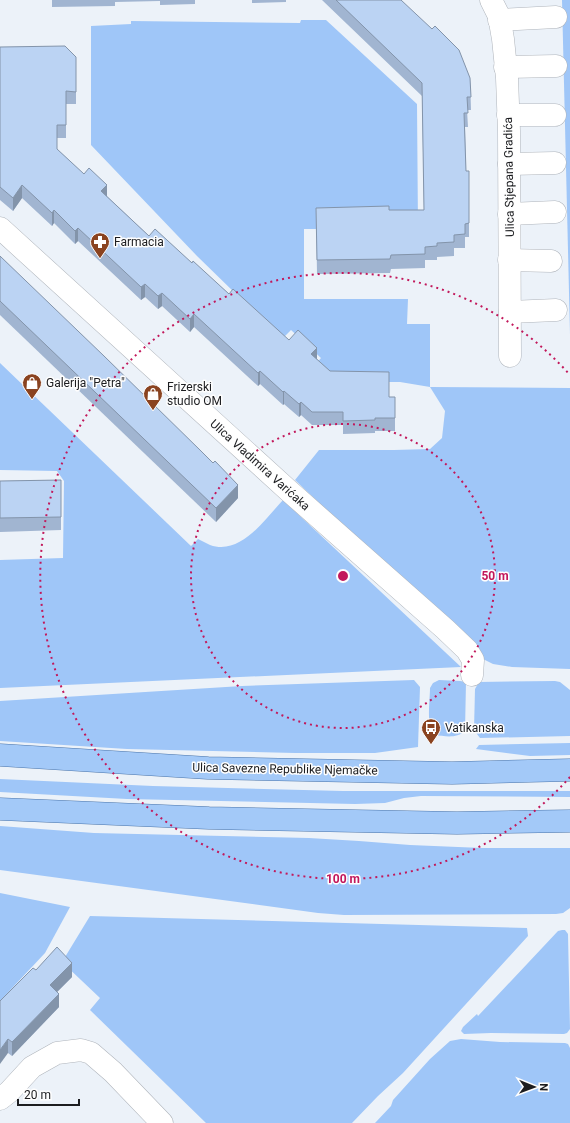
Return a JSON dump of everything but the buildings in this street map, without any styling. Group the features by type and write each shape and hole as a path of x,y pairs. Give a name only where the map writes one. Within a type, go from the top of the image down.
{"main road":[{"name":"Ulica Savezne Republike Njemačke","path":"0,755 216,768 452,773 570,770"},
{"path":"0,809 217,818 457,823 570,821"}],"street":[{"name":"Ulica Stjepana Gradića","path":"490,0 499,16 504,39 509,164 510,356"},
{"path":"499,20 556,17"},
{"path":"505,67 556,66"},
{"path":"508,115 555,115"},
{"path":"509,164 555,163"},
{"path":"509,214 555,212"},
{"name":"Ulica Vladimira Varićaka","path":"0,228 280,484 445,628 467,650 473,660 472,675"},
{"path":"509,260 551,261"},
{"path":"510,312 556,310"},
{"path":"0,1099 9,1092 32,1067 57,1053 81,1050 91,1053 113,1072 162,1123"}],"shaded area":[{"path":"562,0 570,0 570,334"},
{"path":"301,20 326,20 417,104 418,229 304,229 304,299 408,299 407,324 430,324 430,387 400,382 331,382 314,366 321,358 291,330 282,339 197,256 91,145 91,26 131,24 131,21 300,23"},
{"path":"0,363 191,546 198,539 210,545 221,547 242,541 260,525 283,500 461,667 0,688 0,560 63,558 64,481 57,471 0,470"},
{"path":"430,387 570,388 570,669 512,667 493,664 481,658 295,480 319,450 430,449 442,438 445,411"},
{"path":"414,680 420,687 418,747 375,753 295,753 127,749 0,741 0,701 242,686"},
{"path":"439,680 466,682 465,731 462,734 450,736 434,735 432,731 429,719 430,688 433,683"},
{"path":"479,682 560,682 570,690 570,736 480,738 474,730 475,689"},
{"path":"570,743 570,755 530,756 476,749 479,745"},
{"path":"0,779 153,786 343,791 570,791 570,797 421,796 404,798 385,803 355,804 127,799 0,792"},
{"path":"0,826 94,833 309,838 482,848 570,848 570,908 563,913 556,914 344,915 318,913 0,870"},
{"path":"0,893 70,907 45,953 0,1001"},
{"path":"90,916 527,928 528,936 403,1073 352,1123 206,1123 90,1010 100,998 62,962"},
{"path":"565,930 568,934 570,1029 567,1033 464,1034 461,1031 463,1027 477,1014 478,1016 558,931"},
{"path":"461,1039 568,1044 570,1048 570,1123 375,1123 391,1106 393,1100 430,1059 450,1041"}],"place":[{"name":"Farmacia","path":"100,259"},
{"name":"Galerija \"Petra\"","path":"32,400"},
{"name":"Frizerski studio OM","path":"153,411"},
{"name":"Vatikanska","path":"431,745"}]}
